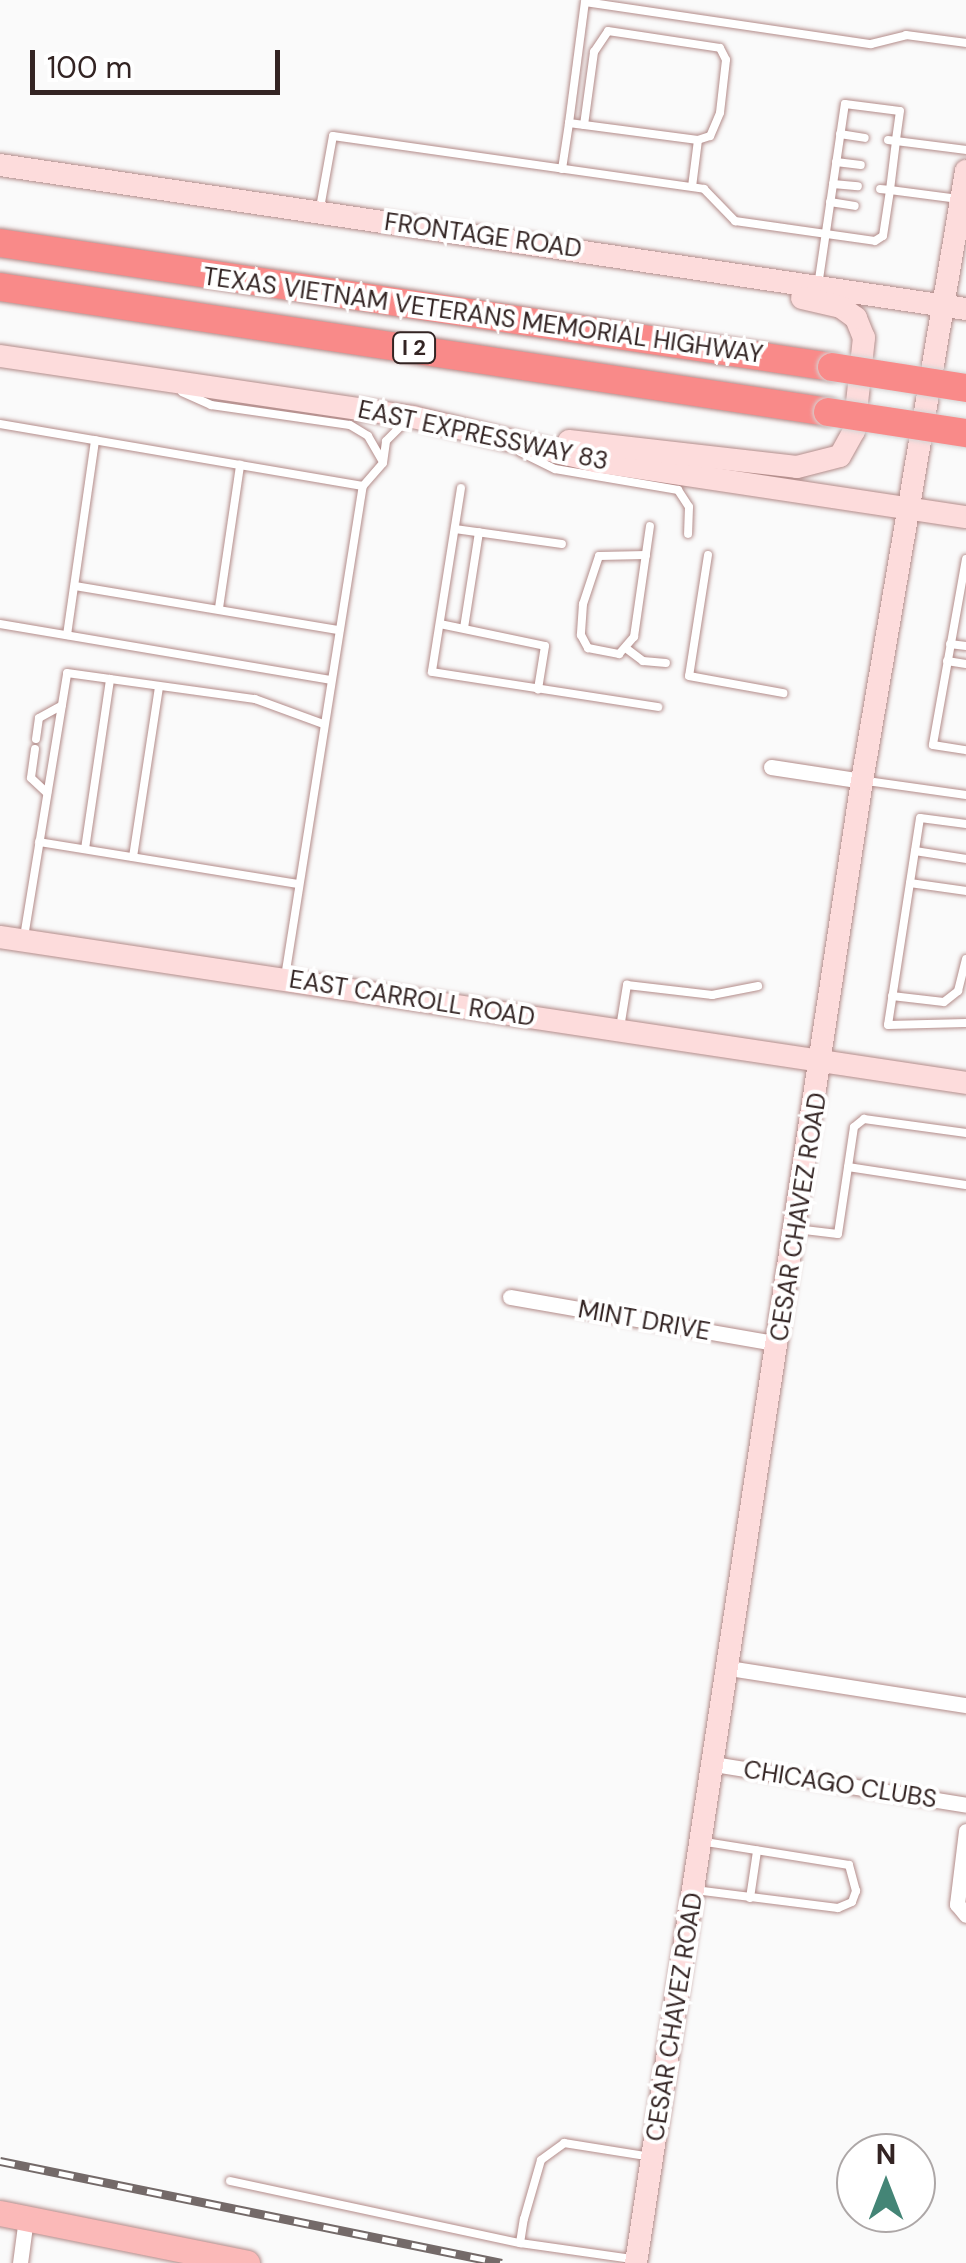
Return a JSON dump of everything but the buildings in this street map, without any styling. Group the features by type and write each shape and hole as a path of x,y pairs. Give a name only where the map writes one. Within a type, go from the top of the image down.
{"highway":[{"path":"0,230 180,271"},
{"name":"TEXAS VIETNAM VETERANS MEMORIAL HIGHWAY","path":"0,242 966,388"},
{"name":"TEXAS VIETNAM VETERANS MEMORIAL HIGHWAY","path":"0,289 966,433"}],"main road":[{"path":"0,2213 247,2263"}],"street":[{"name":"FRONTAGE ROAD","path":"0,165 956,307"},
{"name":"CESAR CHAVEZ ROAD","path":"636,2261 824,1062 862,780 908,510 956,307 966,172"},
{"path":"471,429 797,467 840,456 850,445 864,358 856,318 842,306 703,283 613,255"},
{"name":"EAST EXPRESSWAY 83","path":"0,356 413,417 595,461 966,517"},
{"path":"771,767 862,780"},
{"name":"EAST CARROLL ROAD","path":"12,939 966,1083"},
{"name":"MINT DRIVE","path":"510,1297 779,1344"},
{"path":"729,1668 966,1704"},
{"name":"CHICAGO CLUBS","path":"714,1764 966,1806"},
{"path":"966,1830 957,1904 966,1915"},
{"path":"20,2263 26,2218"}],"lane":[{"path":"562,168 585,2 871,44 906,35 966,43"},
{"path":"569,123 584,125 698,140 710,136 720,114 724,54 720,48 627,34 601,36 584,125"},
{"path":"320,212 333,136 704,188 735,222 826,234 875,242 883,236 882,209 900,111 845,104 840,134 826,234 818,286"},
{"path":"840,134 865,138"},
{"path":"692,187 698,140"},
{"path":"892,141 966,150"},
{"path":"836,162 861,165"},
{"path":"833,184 858,186"},
{"path":"885,190 963,200"},
{"path":"830,202 855,206"},
{"path":"151,378 211,405 350,425 368,436 383,462"},
{"path":"285,980 364,486 383,462 386,440 413,417"},
{"path":"0,424 364,486"},
{"path":"471,429 556,469 678,490 689,507 688,534"},
{"path":"67,635 95,440"},
{"path":"218,608 240,465"},
{"path":"461,488 432,672 658,708"},
{"path":"628,649 650,526"},
{"path":"455,528 562,544"},
{"path":"464,628 479,532"},
{"path":"708,555 689,676 783,693"},
{"path":"646,556 599,556 586,585 581,635 588,648 628,649 643,662 666,664"},
{"path":"966,559 961,608 953,626 933,745 966,750"},
{"path":"75,586 339,630"},
{"path":"0,624 330,680"},
{"path":"440,624 544,646 538,689"},
{"path":"953,626 966,628"},
{"path":"950,644 966,646"},
{"path":"947,662 966,664"},
{"path":"12,939 40,842 67,673 256,699 323,724"},
{"path":"85,849 110,679"},
{"path":"133,857 159,686"},
{"path":"36,738 39,718 62,705"},
{"path":"35,750 31,778 47,793"},
{"path":"862,780 966,796"},
{"path":"966,824 920,818 888,1025 966,1022"},
{"path":"40,842 299,884"},
{"path":"915,851 966,859"},
{"path":"910,883 966,891"},
{"path":"892,996 944,1002 958,991 966,960"},
{"path":"620,1030 627,985 712,995 758,986"},
{"path":"796,1229 838,1234 854,1127 864,1119 966,1132"},
{"path":"848,1167 966,1185"},
{"path":"695,1890 838,1908 852,1902 856,1891 849,1866 702,1842"},
{"path":"750,1898 758,1851"},
{"path":"520,2243 541,2160 564,2143 653,2157"},
{"path":"230,2181 520,2243 636,2261"}],"railway":[{"path":"0,2161 502,2263"}]}
